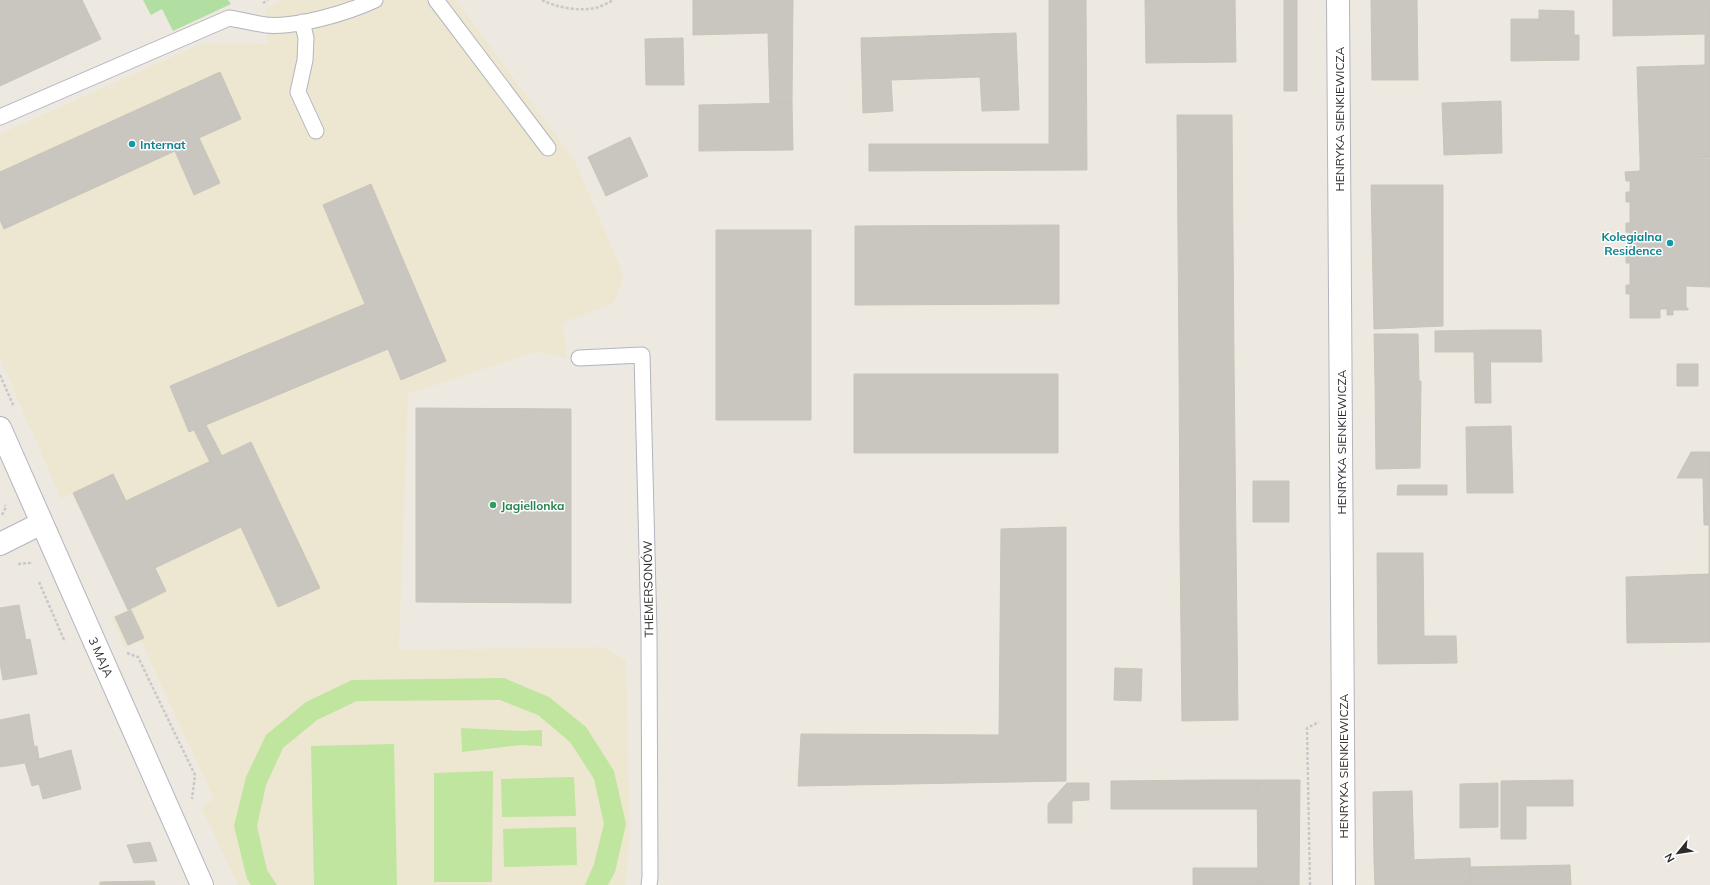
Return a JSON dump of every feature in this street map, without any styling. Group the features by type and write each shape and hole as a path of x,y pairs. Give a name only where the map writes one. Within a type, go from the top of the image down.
{"street":[{"name":"HENRYKA SIENKIEWICZA","path":"1338,0 1344,885"},
{"name":"3 MAJA","path":"0,428 202,885"},
{"path":"0,544 42,523"}],"lane":[{"path":"0,117 229,18 267,25 302,22 354,10 375,0"},
{"path":"436,0 548,148"},
{"path":"302,22 306,38 305,60 298,92 316,131"},
{"name":"THEMERSONÓW","path":"579,358 642,355 649,632 649,885"}],"path":[{"path":"542,0 572,9 599,7 614,0"},
{"path":"0,515 2,515 6,507 3,500"},
{"path":"14,564 30,562 33,569"},
{"path":"36,576 66,644"}],"shaded area":[{"path":"283,0 456,0 576,163 624,276 614,303 563,323 567,358 536,352 408,394 399,650 603,647 626,660 630,839 625,885 238,885 201,807 214,799 141,641 125,648 111,617 128,609 73,493 61,499 0,358 0,134 203,43 267,44 266,8"}],"green space":[{"path":"143,0 228,0 231,4 173,31 162,9 151,15"},
{"path":"504,678 549,697 586,727 614,771 626,824 615,872 608,885 585,885 594,864 604,824 594,779 570,742 538,715 500,700 357,701 317,720 283,748 266,785 257,826 267,870 277,885 251,885 247,879 234,826 246,777 266,735 306,702 352,680"},
{"path":"461,728 522,731 542,730 542,746 521,745 462,752"},
{"path":"394,744 397,885 314,885 311,746"},
{"path":"493,771 492,882 434,882 434,773"},
{"path":"574,777 576,816 502,817 501,779"},
{"path":"576,827 577,865 504,867 503,829"}],"building":[{"path":"82,0 101,39 0,86 0,1"},
{"path":"693,0 793,0 792,103 770,104 768,33 693,35"},
{"path":"1049,0 1086,0 1087,170 869,171 869,144 1049,144"},
{"path":"1145,0 1235,0 1236,62 1146,63"},
{"path":"1284,0 1297,0 1297,91 1284,91"},
{"path":"1371,0 1417,0 1418,80 1372,80"},
{"path":"1613,0 1710,0 1710,158 1640,159 1637,67 1705,65 1705,34 1613,36"},
{"path":"1539,10 1574,11 1574,35 1579,35 1579,60 1511,61 1511,19 1539,19"},
{"path":"1016,33 1019,110 982,111 980,77 891,80 893,111 863,113 861,38"},
{"path":"683,38 684,85 646,85 645,39"},
{"name":"Internat","path":"220,72 241,119 199,138 220,183 194,195 175,151 4,229 0,220 0,172"},
{"path":"1501,101 1502,153 1444,155 1442,103"},
{"path":"792,103 793,150 699,151 699,105"},
{"path":"1177,115 1232,115 1234,360 1179,361"},
{"path":"630,137 648,176 606,196 588,157"},
{"name":"Kolegialna Residence","path":"1640,159 1710,159 1710,287 1686,286 1686,308 1688,308 1688,310 1673,310 1673,315 1667,315 1667,309 1660,309 1660,318 1630,318 1630,294 1626,294 1626,285 1630,285 1630,263 1626,263 1626,254 1630,254 1630,233 1626,232 1626,223 1630,223 1630,202 1626,202 1626,192 1630,192 1630,181 1626,181 1625,172 1640,171"},
{"path":"371,184 446,361 401,380 388,349 189,432 170,386 365,304 323,205"},
{"path":"1371,185 1443,185 1443,326 1374,329"},
{"path":"1059,225 1059,304 855,305 855,226"},
{"path":"716,230 811,230 811,420 716,420"},
{"path":"1490,330 1541,330 1542,362 1491,362"},
{"path":"1490,330 1491,403 1475,403 1474,352 1435,352 1435,331"},
{"path":"1374,334 1418,334 1419,381 1375,382"},
{"path":"1234,360 1236,543 1180,543 1179,361"},
{"path":"1677,364 1698,364 1698,386 1677,386"},
{"path":"854,374 1058,374 1058,453 854,453"},
{"path":"1421,381 1420,468 1376,469 1375,382"},
{"name":"Jagiellonka","path":"416,408 571,409 571,603 416,602"},
{"path":"206,425 222,456 210,462 194,430"},
{"path":"1511,426 1513,493 1467,493 1466,427"},
{"path":"251,442 320,588 278,607 241,527 155,568 166,591 128,610 73,493 113,474 126,501"},
{"path":"1691,452 1710,452 1710,642 1627,643 1626,577 1709,574 1709,525 1704,525 1703,478 1677,478"},
{"path":"1253,481 1289,481 1289,522 1253,522"},
{"path":"1398,485 1447,485 1447,495 1397,495"},
{"path":"1066,527 1066,781 798,786 801,734 999,735 1001,529"},
{"path":"1180,543 1236,543 1238,720 1182,721"},
{"path":"1377,553 1423,553 1424,636 1456,636 1457,663 1378,664"},
{"path":"19,605 26,640 0,645 0,608"},
{"path":"131,610 144,638 128,645 115,617"},
{"path":"30,639 37,674 3,680 0,663 0,645"},
{"path":"1115,668 1142,669 1141,701 1114,700"},
{"path":"29,714 34,746 0,752 0,720"},
{"path":"37,746 39,759 0,767 0,752"},
{"path":"71,750 81,789 43,799 39,784 32,786 25,763"},
{"path":"1210,780 1257,780 1257,809 1210,809"},
{"path":"1210,780 1210,809 1111,809 1111,781"},
{"path":"1257,780 1300,780 1299,885 1258,885"},
{"path":"1573,780 1573,806 1526,806 1526,839 1501,839 1501,781"},
{"path":"1067,783 1089,783 1089,800 1072,801 1072,823 1048,823 1048,804"},
{"path":"1498,783 1498,827 1460,828 1460,784"},
{"path":"1412,791 1414,859 1374,861 1373,792"},
{"path":"150,842 157,861 134,863 127,845"},
{"path":"1470,858 1471,885 1375,885 1374,861"},
{"path":"1570,865 1571,885 1471,885 1470,867"},
{"path":"1193,868 1258,868 1258,885 1193,885"},
{"path":"154,881 155,885 100,885 100,882"}],"place":[{"name":"Internat","path":"132,144"},
{"name":"Kolegialna Residence","path":"1670,243"},
{"name":"Jagiellonka","path":"493,505"}]}
